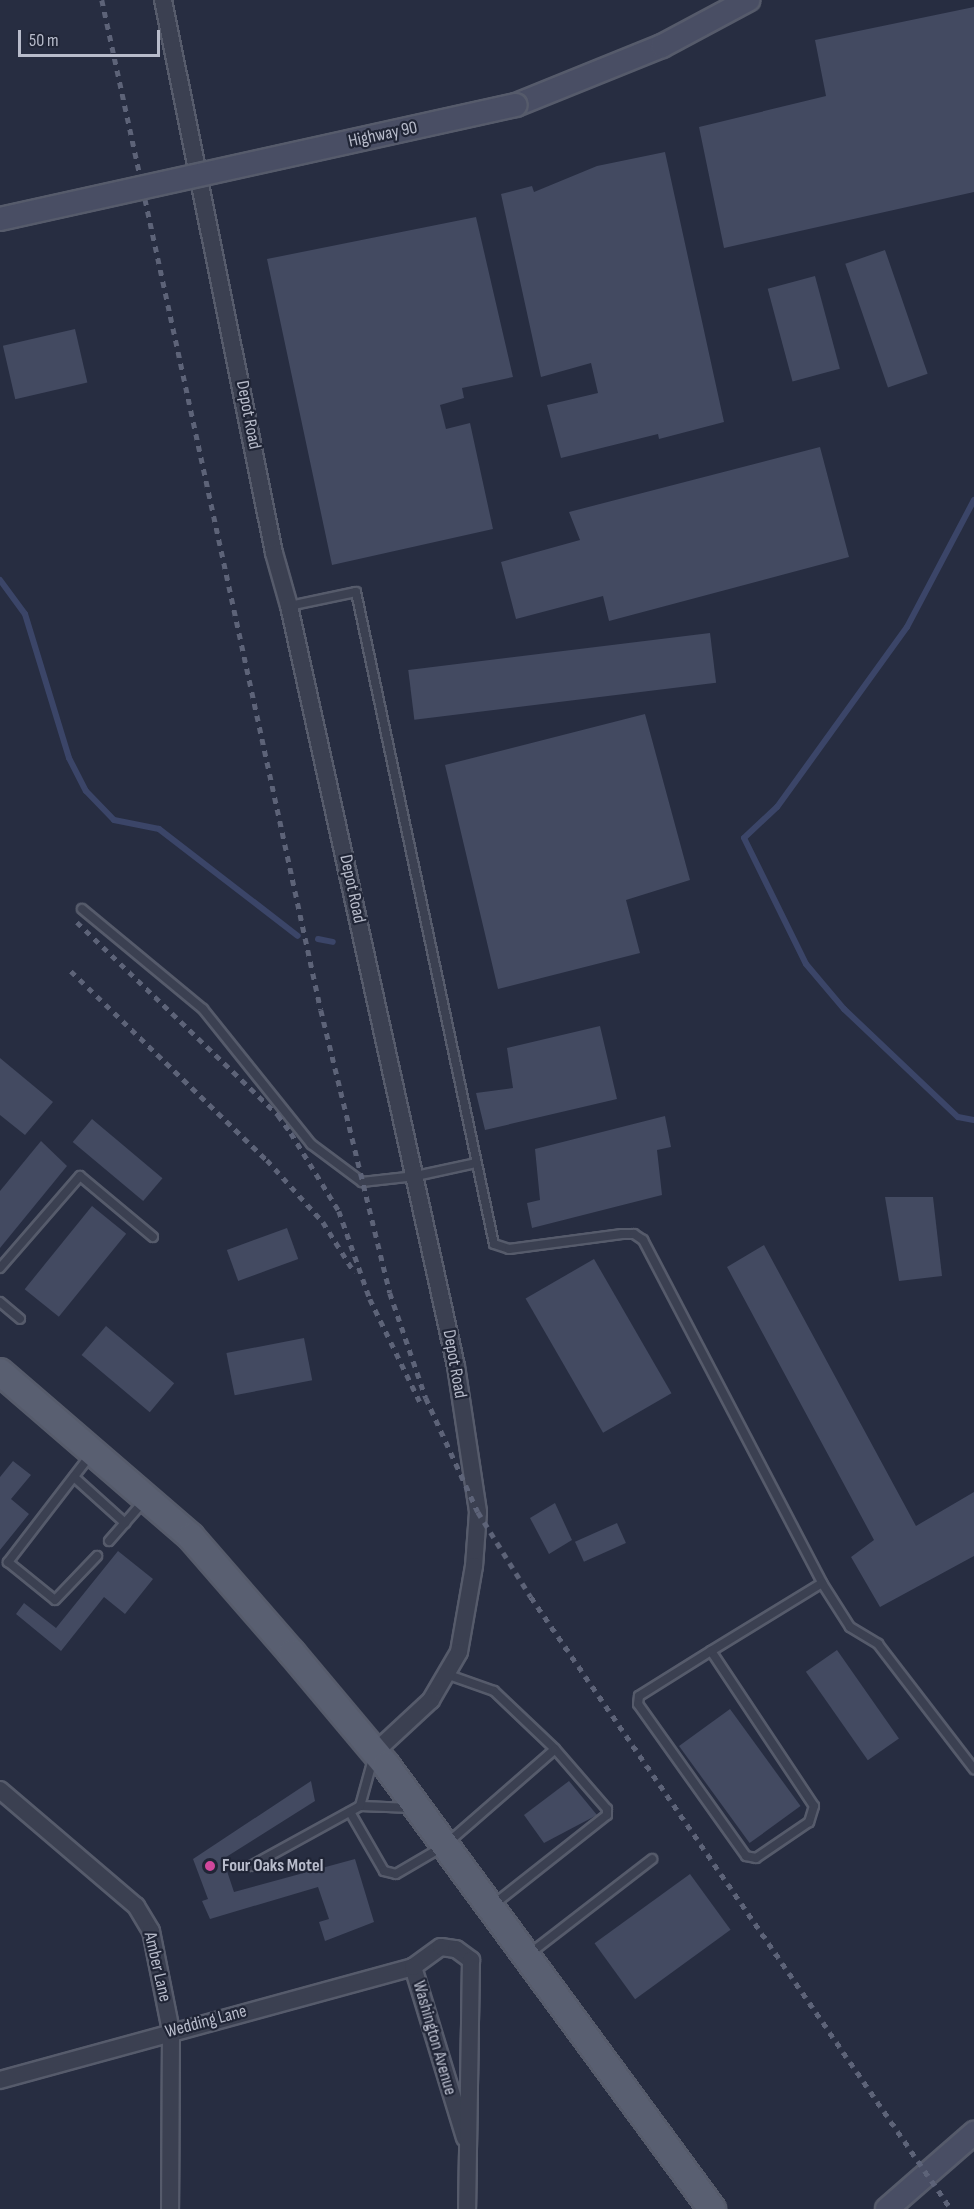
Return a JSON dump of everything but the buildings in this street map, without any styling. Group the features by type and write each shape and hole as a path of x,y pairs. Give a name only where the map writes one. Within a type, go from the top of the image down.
{"main road":[{"name":"Highway 90","path":"0,219 516,105 662,46 748,0"},
{"path":"0,1372 191,1537 375,1752 712,2209"},
{"path":"887,2209 974,2133"}],"street":[{"name":"Depot Road","path":"163,0 274,553 289,606 456,1366 478,1512 474,1566 459,1652 431,1700 375,1752"},
{"name":"Amber Lane","path":"0,1791 135,1906 151,1931 171,2031 170,2209"},
{"name":"Washington Avenue","path":"465,2138 413,1966 441,1947 456,1949 471,1960 465,2138 466,2209"},
{"name":"Wedding Lane","path":"0,2079 413,1966"}],"lane":[{"path":"289,606 356,592 494,1244 501,1249 622,1234 634,1234 643,1240 822,1583 850,1626 878,1644 974,1769"},
{"path":"82,909 203,1009 311,1144 362,1182 416,1176 476,1163"},
{"path":"0,1268 80,1176 153,1237"},
{"path":"0,1302 20,1319"},
{"path":"94,1451 8,1562 55,1600 97,1556"},
{"path":"74,1477 125,1523"},
{"path":"109,1541 147,1498"},
{"path":"711,1651 814,1806 809,1822 756,1858 747,1856 738,1847 638,1704 639,1696 711,1651 822,1583"},
{"path":"446,1674 494,1691 555,1749 607,1809 607,1815 489,1908"},
{"path":"350,1812 384,1871 405,1870 444,1845 555,1749"},
{"path":"360,1806 375,1752"},
{"path":"251,1866 360,1806 417,1808"},
{"path":"525,1957 652,1859"}],"waterway":[{"path":"974,500 907,627 777,807 744,838 806,964 844,1009 958,1117 974,1120"},
{"path":"0,580 25,614 69,758 86,791 114,820 159,829 298,936"},
{"path":"318,939 333,942"}],"railway":[{"path":"102,0 321,1010 390,1293 426,1398 478,1512 531,1597 951,2209"},
{"path":"77,922 278,1115 291,1133 339,1211 370,1299 420,1402"},
{"path":"71,971 267,1160 323,1222 355,1273"}],"place":[{"name":"Four Oaks Motel","path":"210,1866"}]}
